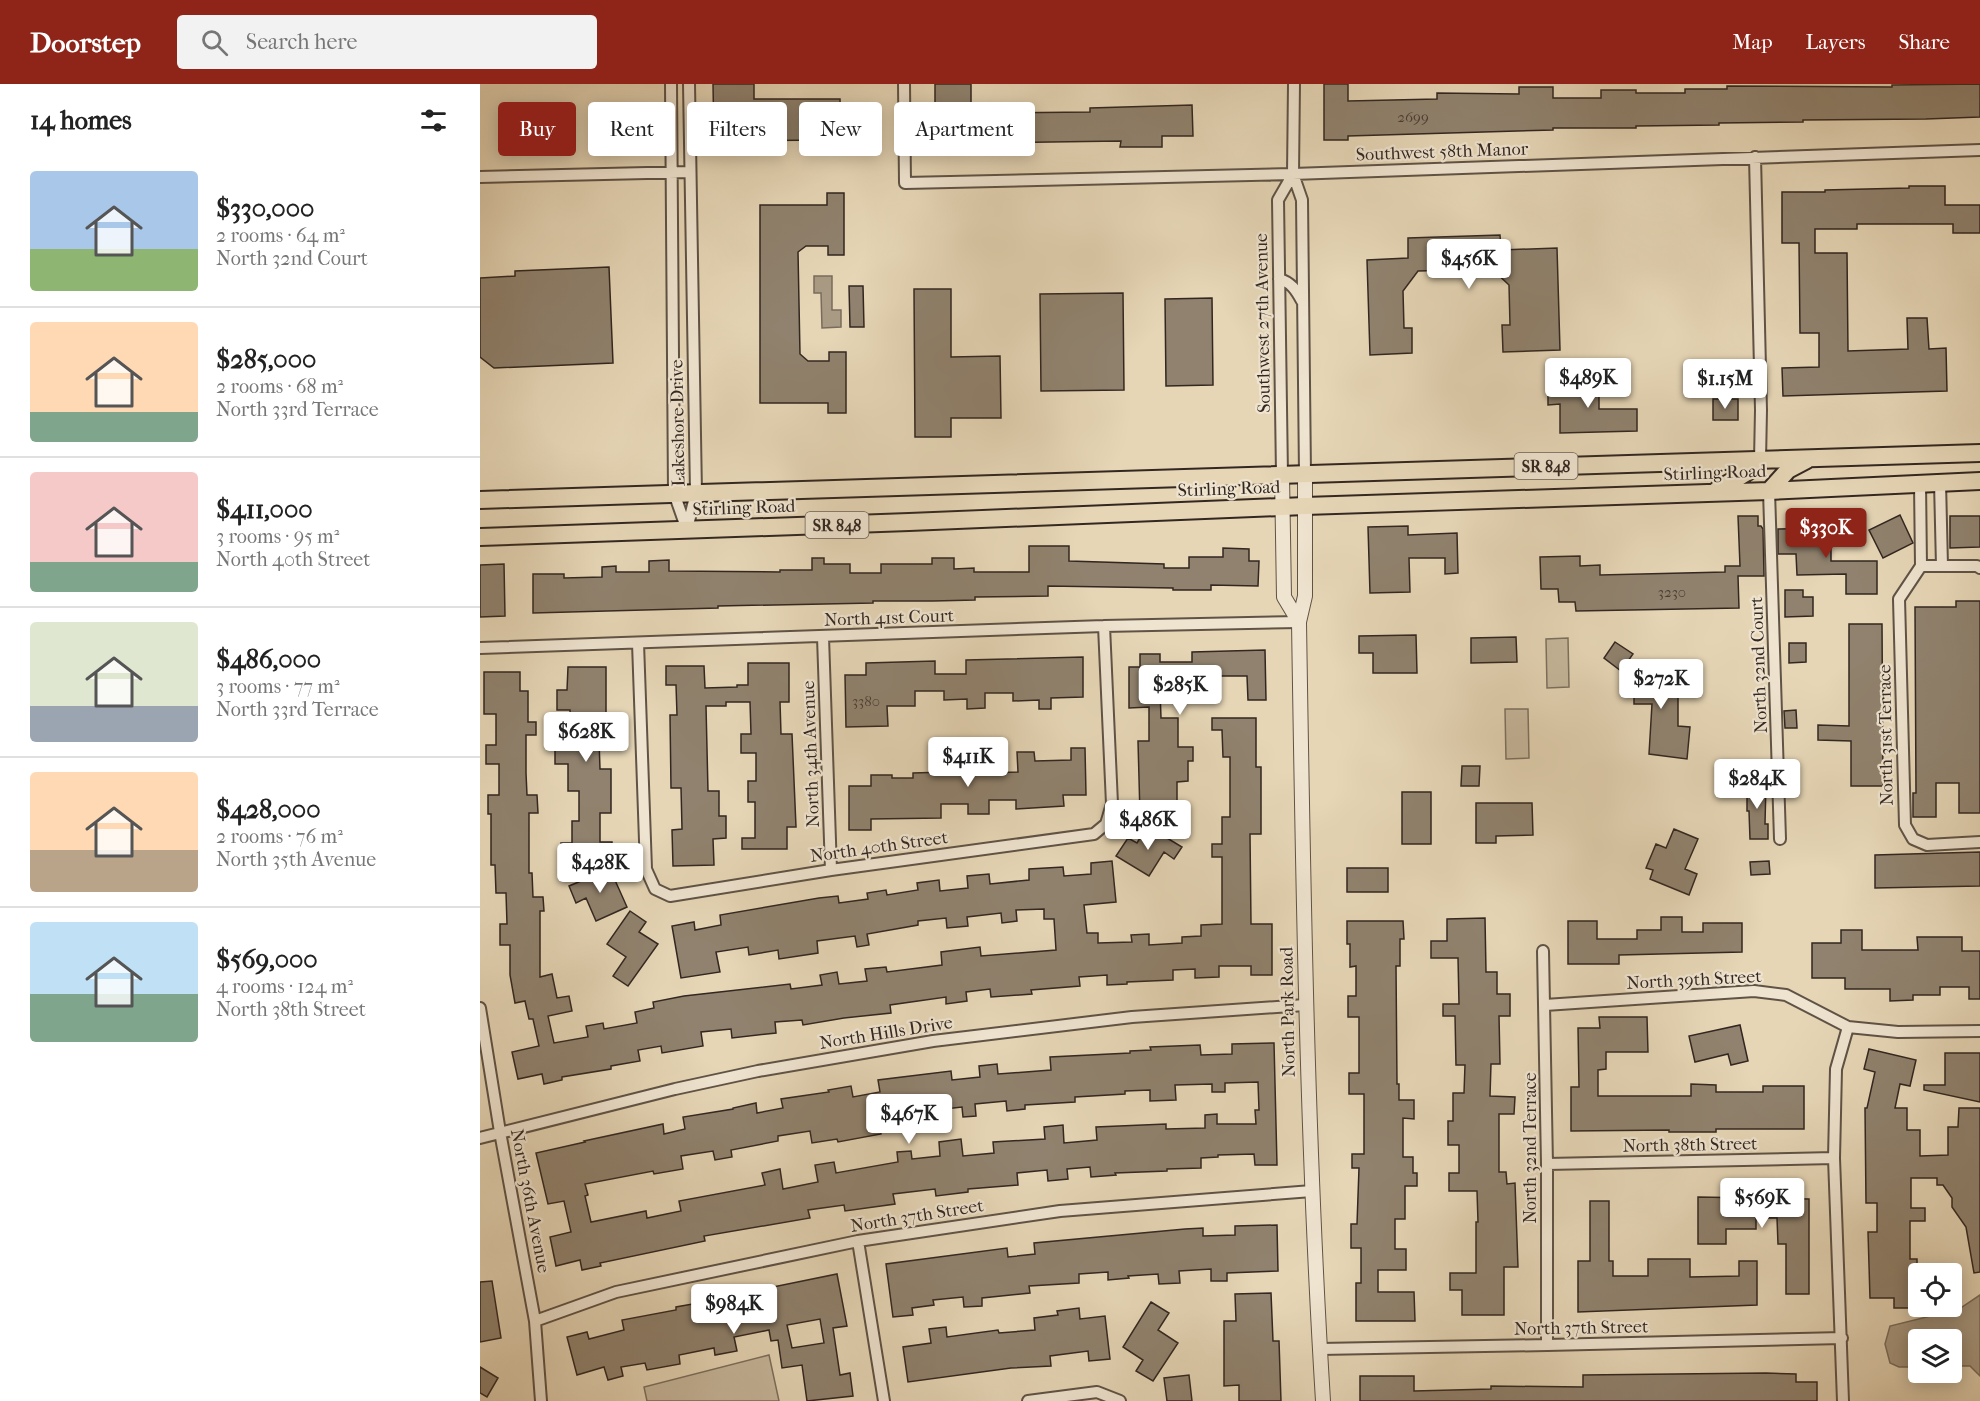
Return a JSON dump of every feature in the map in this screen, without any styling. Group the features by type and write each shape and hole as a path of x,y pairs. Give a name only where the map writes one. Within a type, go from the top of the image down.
{"main road":[{"name":"Stirling Road","path":"480,500 1980,453"},
{"path":"1769,491 1788,470 1810,458"},
{"path":"1713,492 1754,468 1760,460"},
{"name":"Stirling Road","path":"480,537 1769,491 1980,481"}],"street":[{"name":"Lakeshore Drive","path":"672,84 671,254 674,494 687,530"},
{"name":"Lakeshore Drive","path":"687,530 696,493 689,84"},
{"name":"Southwest 58th Manor","path":"904,84 905,183 1293,174 1980,150"},
{"name":"Southwest 27th Avenue","path":"1294,84 1293,174 1302,200 1305,474"},
{"path":"1755,157 1761,399 1760,460"},
{"path":"480,177 690,172"},
{"name":"Southwest 27th Avenue","path":"1282,475 1278,200 1293,174"},
{"path":"671,254 692,254"},
{"path":"1279,279 1288,281 1303,304"},
{"name":"North Park Road","path":"1305,474 1305,596 1299,622 1305,1005 1323,1401"},
{"name":"North Park Road","path":"1282,475 1284,597 1299,622"},
{"path":"1940,482 1942,566"},
{"path":"1920,483 1921,566 1977,566 1980,568"},
{"name":"North 32nd Court","path":"1769,491 1780,838"},
{"name":"North 31st Terrace","path":"1921,566 1899,599 1905,825 1913,839 1927,845 1980,842"},
{"name":"North 41st Court","path":"480,648 1104,626 1299,622"},
{"name":"North 40th Street","path":"638,643 646,869 655,889 670,896 831,870 1094,834 1106,824 1112,804 1104,626"},
{"name":"North 34th Avenue","path":"824,637 831,870"},
{"name":"North 32nd Terrace","path":"1543,951 1547,1164 1546,1345"},
{"name":"North 39th Street","path":"1545,1005 1754,991 1786,995 1848,1027 1898,1032 1980,1031"},
{"name":"North Hills Drive","path":"480,1138 685,1086 933,1041 1132,1017 1305,1005"},
{"name":"North 36th Avenue","path":"480,1008 535,1321 541,1401"},
{"path":"1843,1401 1834,1158 1836,1069 1848,1027"},
{"name":"North 38th Street","path":"1547,1164 1834,1158"},
{"name":"North 37th Street","path":"535,1321 616,1292 858,1241 1060,1211 1312,1191"},
{"path":"858,1241 884,1401"},
{"name":"North 37th Street","path":"1320,1348 1842,1338"},
{"path":"1028,1401 1097,1392 1119,1400"}],"shaded area":[{"path":"814,276 832,276 832,310 841,310 841,327 822,328 821,293 814,293"},
{"path":"1568,638 1569,687 1547,688 1546,639"},
{"path":"1505,709 1528,709 1529,758 1506,759"},
{"path":"1980,1295 1980,1376 1970,1366 1962,1366 1962,1329 1908,1329 1908,1367 1899,1367 1890,1363 1885,1344 1890,1326 1927,1317 1962,1317 1962,1307"},
{"path":"769,1355 779,1401 647,1401 644,1387"}],"building":[{"path":"713,84 754,84 754,99 840,99 840,102 799,102 799,140 787,140 787,102 713,102"},
{"path":"935,84 971,84 971,102 935,102"},
{"path":"1324,84 1348,84 1348,101 1437,99 1437,93 1519,94 1519,87 1553,87 1553,98 1601,98 1601,90 1685,93 1685,89 1727,89 1727,86 1892,87 1892,85 1980,84 1980,117 1803,120 1803,122 1636,126 1636,128 1553,128 1553,130 1348,136 1348,140 1324,140"},
{"path":"1192,105 1193,136 1162,136 1162,147 1120,147 1121,141 1035,142 1035,112 1090,112 1090,108"},
{"path":"1909,186 1945,186 1945,205 1980,205 1980,233 1953,233 1953,224 1857,224 1857,229 1815,229 1815,253 1847,253 1848,351 1908,349 1907,318 1927,318 1929,349 1946,348 1947,391 1783,396 1782,368 1819,367 1819,333 1800,333 1799,243 1782,243 1782,192 1825,192 1825,190 1909,188"},
{"path":"827,193 844,193 844,255 828,255 828,246 806,246 798,252 800,354 808,361 829,361 829,352 846,352 846,413 828,413 828,403 760,403 760,205 827,205"},
{"path":"1500,235 1501,250 1557,248 1560,350 1503,352 1502,325 1510,325 1509,285 1492,269 1418,271 1403,291 1404,328 1412,328 1412,353 1370,355 1367,260 1408,258 1408,238"},
{"path":"609,267 613,363 494,368 480,357 480,278 515,276 515,271"},
{"path":"849,286 863,286 864,327 850,327"},
{"path":"914,289 951,289 951,357 1000,356 1001,418 951,418 951,437 915,437"},
{"path":"1123,293 1124,390 1041,391 1040,294"},
{"path":"1212,298 1213,385 1166,386 1165,299"},
{"path":"1599,381 1599,409 1637,409 1637,431 1560,433 1560,404 1548,405 1548,382"},
{"path":"1713,399 1738,399 1738,420 1713,420"},
{"path":"1900,515 1913,543 1883,558 1869,530"},
{"path":"1738,516 1758,516 1758,526 1763,529 1764,576 1738,576 1739,608 1576,611 1575,602 1559,602 1558,589 1541,589 1540,557 1580,556 1580,566 1600,565 1600,575 1725,572 1725,566 1740,566"},
{"path":"1950,516 1980,516 1980,547 1950,548"},
{"path":"1408,526 1408,535 1457,533 1458,573 1445,574 1445,558 1409,558 1410,592 1370,593 1368,527"},
{"path":"1831,528 1831,561 1877,561 1877,594 1846,594 1846,574 1797,575 1796,554 1778,554 1778,529"},
{"path":"1029,546 1069,546 1069,561 1164,564 1164,568 1189,568 1189,557 1223,557 1223,548 1249,549 1249,561 1259,561 1258,586 1211,585 1211,590 1173,590 1173,588 1048,586 1048,596 975,597 975,600 873,601 873,603 533,613 533,574 564,574 564,578 602,577 602,567 616,566 616,572 649,572 649,561 669,560 669,571 780,572 780,570 812,570 812,558 824,558 824,564 850,564 850,573 881,573 881,564 932,564 932,558 954,558 954,569 974,568 974,572 1029,572"},
{"path":"504,564 505,616 480,617 480,565"},
{"path":"1785,590 1803,590 1803,597 1813,597 1813,616 1785,617"},
{"path":"1956,601 1980,601 1980,813 1959,813 1959,783 1936,783 1936,817 1913,817 1913,793 1916,793 1915,607 1956,607"},
{"path":"1849,624 1882,624 1883,786 1851,786 1851,741 1818,740 1818,725 1849,726"},
{"path":"1416,635 1417,673 1373,673 1373,653 1359,653 1359,636"},
{"path":"1516,637 1517,662 1471,663 1471,638"},
{"path":"1615,642 1633,654 1621,671 1604,658"},
{"path":"1789,643 1806,643 1806,662 1789,663"},
{"path":"1265,650 1266,700 1248,700 1247,676 1214,676 1215,698 1197,698 1197,689 1160,689 1161,718 1178,718 1178,747 1193,747 1193,761 1188,761 1188,781 1177,782 1177,815 1140,815 1138,741 1149,741 1149,707 1129,708 1129,667 1140,667 1140,654 1160,654 1160,662 1192,662 1192,652"},
{"path":"1083,657 1083,697 1051,698 1051,709 1039,709 1039,700 1013,701 1013,693 985,693 985,708 967,709 967,699 944,700 944,691 915,691 915,706 887,706 888,726 846,727 845,675 866,675 866,663 935,661 935,674 966,674 966,660"},
{"path":"748,663 789,663 789,702 780,702 781,734 792,734 796,827 787,827 787,849 742,849 742,838 755,838 755,802 748,802 748,781 756,781 756,753 741,753 741,734 751,734 750,702 726,702 726,706 706,706 708,791 719,791 719,816 726,816 726,838 713,839 714,865 673,866 672,830 682,829 681,788 671,788 670,715 677,715 676,685 666,685 666,666 704,666 705,688 737,687 737,685 748,685"},
{"path":"568,667 606,667 606,718 608,717 609,740 599,740 600,769 611,769 611,813 600,813 600,842 612,842 612,863 561,863 561,843 572,843 572,821 579,821 579,791 568,791 568,764 555,764 555,746 571,745 570,710 557,710 557,690 567,690"},
{"path":"1628,668 1678,670 1678,726 1690,727 1687,759 1649,754 1652,704 1634,704 1634,685 1628,685"},
{"path":"484,672 520,672 520,691 528,691 528,722 536,722 536,735 526,735 526,773 527,795 537,795 538,813 529,813 529,873 532,873 533,897 543,897 544,911 540,911 540,977 552,974 557,998 569,996 572,1011 548,1016 554,1043 588,1037 586,1026 603,1023 604,1029 637,1023 635,1012 654,1008 653,1002 684,996 790,984 791,989 822,985 820,975 837,972 839,984 867,981 865,969 886,967 887,972 942,965 941,952 980,947 981,956 1056,950 1054,919 1044,919 1044,909 1016,910 1017,921 1002,923 1001,913 967,917 968,926 947,928 946,918 918,921 918,925 867,934 869,945 857,947 855,936 817,941 818,953 779,959 778,950 749,955 748,947 716,952 720,972 681,978 672,926 694,922 695,930 721,925 720,915 819,898 838,896 839,903 868,899 867,893 886,890 887,895 918,890 917,883 939,880 940,891 968,888 967,876 989,874 990,884 1029,880 1029,869 1063,867 1064,876 1091,874 1091,863 1112,861 1116,902 1084,905 1087,933 1098,933 1098,943 1132,942 1131,935 1149,934 1149,945 1182,943 1182,937 1201,936 1201,925 1222,924 1222,857 1212,857 1212,844 1222,844 1222,817 1230,817 1230,757 1223,757 1222,730 1212,730 1212,718 1256,718 1256,767 1261,767 1261,834 1250,834 1251,924 1272,924 1272,975 1251,975 1251,966 1219,966 1219,977 1195,978 1195,969 1173,970 1173,980 1107,985 1107,975 1079,977 1080,986 1031,990 1032,994 991,997 990,989 966,992 967,1001 946,1004 946,997 890,1005 891,1013 803,1025 802,1020 775,1022 776,1033 732,1038 731,1029 701,1032 703,1046 662,1053 661,1046 638,1050 640,1061 611,1066 611,1069 562,1077 562,1080 544,1084 542,1074 518,1079 512,1052 539,1046 533,1019 529,1019 525,1001 515,1003 510,975 510,945 500,945 500,924 507,924 506,893 496,893 495,865 491,865 491,814 488,814 488,795 499,795 499,764 486,764 486,745 496,745 496,714 484,714"},
{"path":"1796,710 1797,728 1785,728 1784,711"},
{"path":"1071,748 1085,748 1086,795 1063,795 1064,806 1016,809 1016,800 989,800 989,814 968,814 968,804 941,804 941,818 871,819 871,830 849,830 849,786 871,786 871,775 913,778 913,773 946,772 946,750 988,749 988,773 1018,772 1017,752 1034,752 1035,761 1071,760"},
{"path":"1462,766 1480,766 1479,786 1461,786"},
{"path":"1747,782 1766,783 1765,824 1768,824 1768,839 1750,839"},
{"path":"1402,792 1431,792 1431,844 1402,844"},
{"path":"1476,803 1532,803 1533,835 1496,836 1496,843 1476,843"},
{"path":"1147,826 1182,847 1174,859 1164,852 1149,876 1116,856 1128,838 1137,843"},
{"path":"1674,829 1698,839 1685,869 1697,874 1689,895 1650,879 1653,870 1646,868 1656,844 1666,848"},
{"path":"1980,852 1980,886 1875,888 1875,855"},
{"path":"1769,861 1770,874 1751,875 1750,862"},
{"path":"1347,868 1388,868 1388,892 1347,892"},
{"path":"610,869 627,907 596,921 586,898 576,903 569,886"},
{"path":"630,911 646,922 639,932 658,944 628,986 613,976 626,957 607,944"},
{"path":"1661,917 1682,917 1682,932 1703,932 1703,923 1742,923 1742,952 1619,955 1619,964 1568,964 1568,921 1597,921 1597,939 1637,939 1637,930 1661,930"},
{"path":"1485,918 1486,972 1497,972 1497,994 1510,994 1510,1016 1499,1016 1500,1064 1491,1064 1490,1096 1515,1097 1514,1114 1499,1114 1499,1172 1506,1172 1507,1184 1515,1183 1518,1267 1504,1267 1504,1315 1462,1315 1462,1290 1450,1290 1450,1273 1476,1273 1476,1222 1478,1222 1477,1191 1449,1191 1449,1173 1459,1173 1459,1145 1448,1145 1448,1121 1453,1121 1453,1093 1464,1093 1465,1065 1456,1065 1455,1016 1443,1016 1443,1004 1459,1004 1458,958 1431,958 1431,941 1447,941 1447,919"},
{"path":"1347,921 1403,921 1404,939 1400,939 1400,966 1396,966 1397,1084 1399,1084 1399,1100 1414,1100 1414,1119 1403,1118 1403,1157 1413,1157 1413,1173 1417,1173 1417,1186 1405,1186 1405,1219 1395,1219 1395,1249 1406,1249 1406,1270 1378,1270 1378,1292 1414,1292 1415,1321 1356,1321 1356,1283 1361,1283 1361,1248 1351,1248 1351,1224 1357,1224 1359,1168 1352,1168 1352,1154 1364,1154 1364,1094 1349,1094 1349,1073 1359,1073 1359,1017 1348,1017 1348,996 1356,996 1356,966 1350,967"},
{"path":"1841,930 1862,930 1862,950 1918,950 1917,937 1962,937 1962,951 1980,951 1980,999 1969,999 1969,987 1940,987 1940,995 1913,995 1913,1000 1890,1001 1890,989 1845,989 1845,978 1812,978 1812,943 1841,943"},
{"path":"1599,1017 1647,1017 1648,1052 1606,1052 1606,1069 1598,1070 1598,1096 1691,1096 1691,1084 1716,1085 1716,1092 1763,1092 1763,1086 1804,1086 1804,1129 1716,1129 1716,1132 1571,1131 1571,1087 1579,1087 1578,1028 1600,1028"},
{"path":"1740,1025 1748,1061 1731,1065 1728,1054 1695,1062 1689,1036"},
{"path":"1274,1043 1277,1165 1255,1165 1254,1154 1218,1155 1218,1157 1201,1158 1201,1168 1115,1173 1116,1175 1091,1177 1090,1167 1067,1169 1068,1179 1048,1181 1047,1170 1017,1173 1018,1185 968,1189 968,1192 936,1196 935,1189 893,1194 895,1204 845,1211 844,1205 808,1210 810,1218 704,1236 705,1241 600,1263 601,1266 582,1270 580,1260 556,1266 550,1237 571,1232 564,1201 548,1204 536,1153 663,1124 664,1134 685,1129 683,1117 756,1103 757,1113 783,1108 781,1099 829,1092 828,1090 851,1086 853,1097 880,1092 878,1080 951,1071 952,1080 980,1077 979,1066 997,1064 998,1074 1051,1070 1050,1057 1130,1053 1130,1051 1151,1050 1150,1047 1200,1045 1201,1055 1232,1054 1232,1044","holes":["1258,1082 1259,1110 1255,1110 1256,1124 1217,1124 1217,1114 1205,1115 1205,1128 1166,1129 1166,1124 1096,1127 1097,1140 1064,1143 1063,1125 1044,1127 1045,1139 993,1142 994,1153 963,1156 961,1139 939,1142 940,1156 912,1159 911,1151 897,1152 898,1162 836,1173 834,1162 815,1165 818,1182 783,1189 780,1169 762,1173 765,1185 679,1201 681,1211 647,1218 646,1211 591,1222 585,1196 588,1195 585,1184 653,1171 654,1174 683,1169 681,1156 713,1151 715,1160 732,1157 731,1150 778,1141 778,1136 810,1131 812,1143 837,1139 838,1142 881,1134 880,1127 914,1124 915,1130 929,1128 927,1111 962,1107 963,1117 976,1116 975,1104 1006,1101 1007,1111 1025,1109 1025,1105 1075,1102 1075,1097 1150,1090 1150,1101 1176,1100 1175,1085 1212,1084 1212,1092 1225,1092 1225,1083"]},
{"path":"1869,1049 1916,1060 1910,1086 1900,1084 1895,1108 1907,1108 1907,1130 1920,1130 1920,1156 1948,1155 1948,1127 1958,1127 1959,1108 1980,1108 1980,1272 1974,1273 1966,1227 1952,1207 1952,1198 1943,1185 1937,1185 1937,1178 1911,1178 1911,1208 1925,1208 1925,1221 1910,1221 1910,1259 1917,1259 1917,1263 1908,1263 1908,1308 1894,1308 1894,1298 1870,1298 1868,1232 1877,1232 1877,1203 1866,1203 1865,1108 1867,1108 1875,1072 1864,1069"},
{"path":"1945,1053 1980,1053 1980,1102 1924,1090 1924,1085 1945,1085"},
{"path":"1698,1197 1809,1199 1809,1294 1786,1294 1786,1244 1778,1244 1777,1218 1756,1218 1756,1229 1726,1229 1726,1244 1698,1244"},
{"path":"1590,1201 1609,1201 1609,1261 1613,1261 1613,1276 1648,1276 1648,1259 1690,1259 1690,1277 1739,1276 1739,1261 1757,1261 1757,1305 1578,1312 1578,1261 1590,1261"},
{"path":"1277,1225 1278,1271 1227,1273 1227,1281 1211,1281 1211,1269 1179,1271 1180,1283 1159,1284 1158,1274 1108,1280 1108,1272 1079,1274 1079,1283 1029,1286 1030,1293 982,1298 982,1306 964,1307 963,1297 933,1300 934,1305 912,1308 913,1315 893,1317 886,1264 1007,1248 1008,1257 1035,1254 1034,1243 1203,1228 1203,1236 1235,1235 1235,1226"},
{"path":"837,1274 847,1326 833,1328 840,1375 850,1373 853,1396 807,1401 802,1365 782,1368 778,1340 771,1341 769,1330 734,1337 737,1351 715,1355 714,1348 679,1355 680,1364 647,1370 645,1363 621,1367 623,1376 608,1380 604,1367 577,1375 567,1337 587,1332 589,1339 624,1330 622,1320 676,1310 676,1307 698,1303 700,1313 740,1305 738,1294","holes":["820,1319 824,1343 792,1348 787,1325"]},
{"path":"492,1281 501,1338 480,1342 480,1282"},
{"path":"1271,1293 1273,1341 1279,1341 1281,1401 1239,1401 1239,1385 1224,1386 1224,1321 1236,1321 1235,1294"},
{"path":"1151,1302 1169,1313 1158,1330 1178,1343 1153,1381 1136,1371 1143,1360 1123,1347"},
{"path":"1079,1308 1080,1319 1105,1316 1110,1359 1089,1361 1088,1351 1050,1356 1051,1366 1011,1368 908,1382 903,1347 931,1343 929,1329 946,1327 947,1337 998,1330 999,1333 1035,1330 1034,1318 1058,1315 1057,1311"},
{"path":"480,1367 498,1378 487,1397 480,1393"},
{"path":"1796,1374 1796,1382 1817,1382 1817,1401 1360,1401 1360,1376 1414,1376 1414,1391 1491,1389 1491,1386 1583,1387 1583,1375"},
{"path":"1189,1375 1192,1401 1167,1401 1164,1378"}]}
